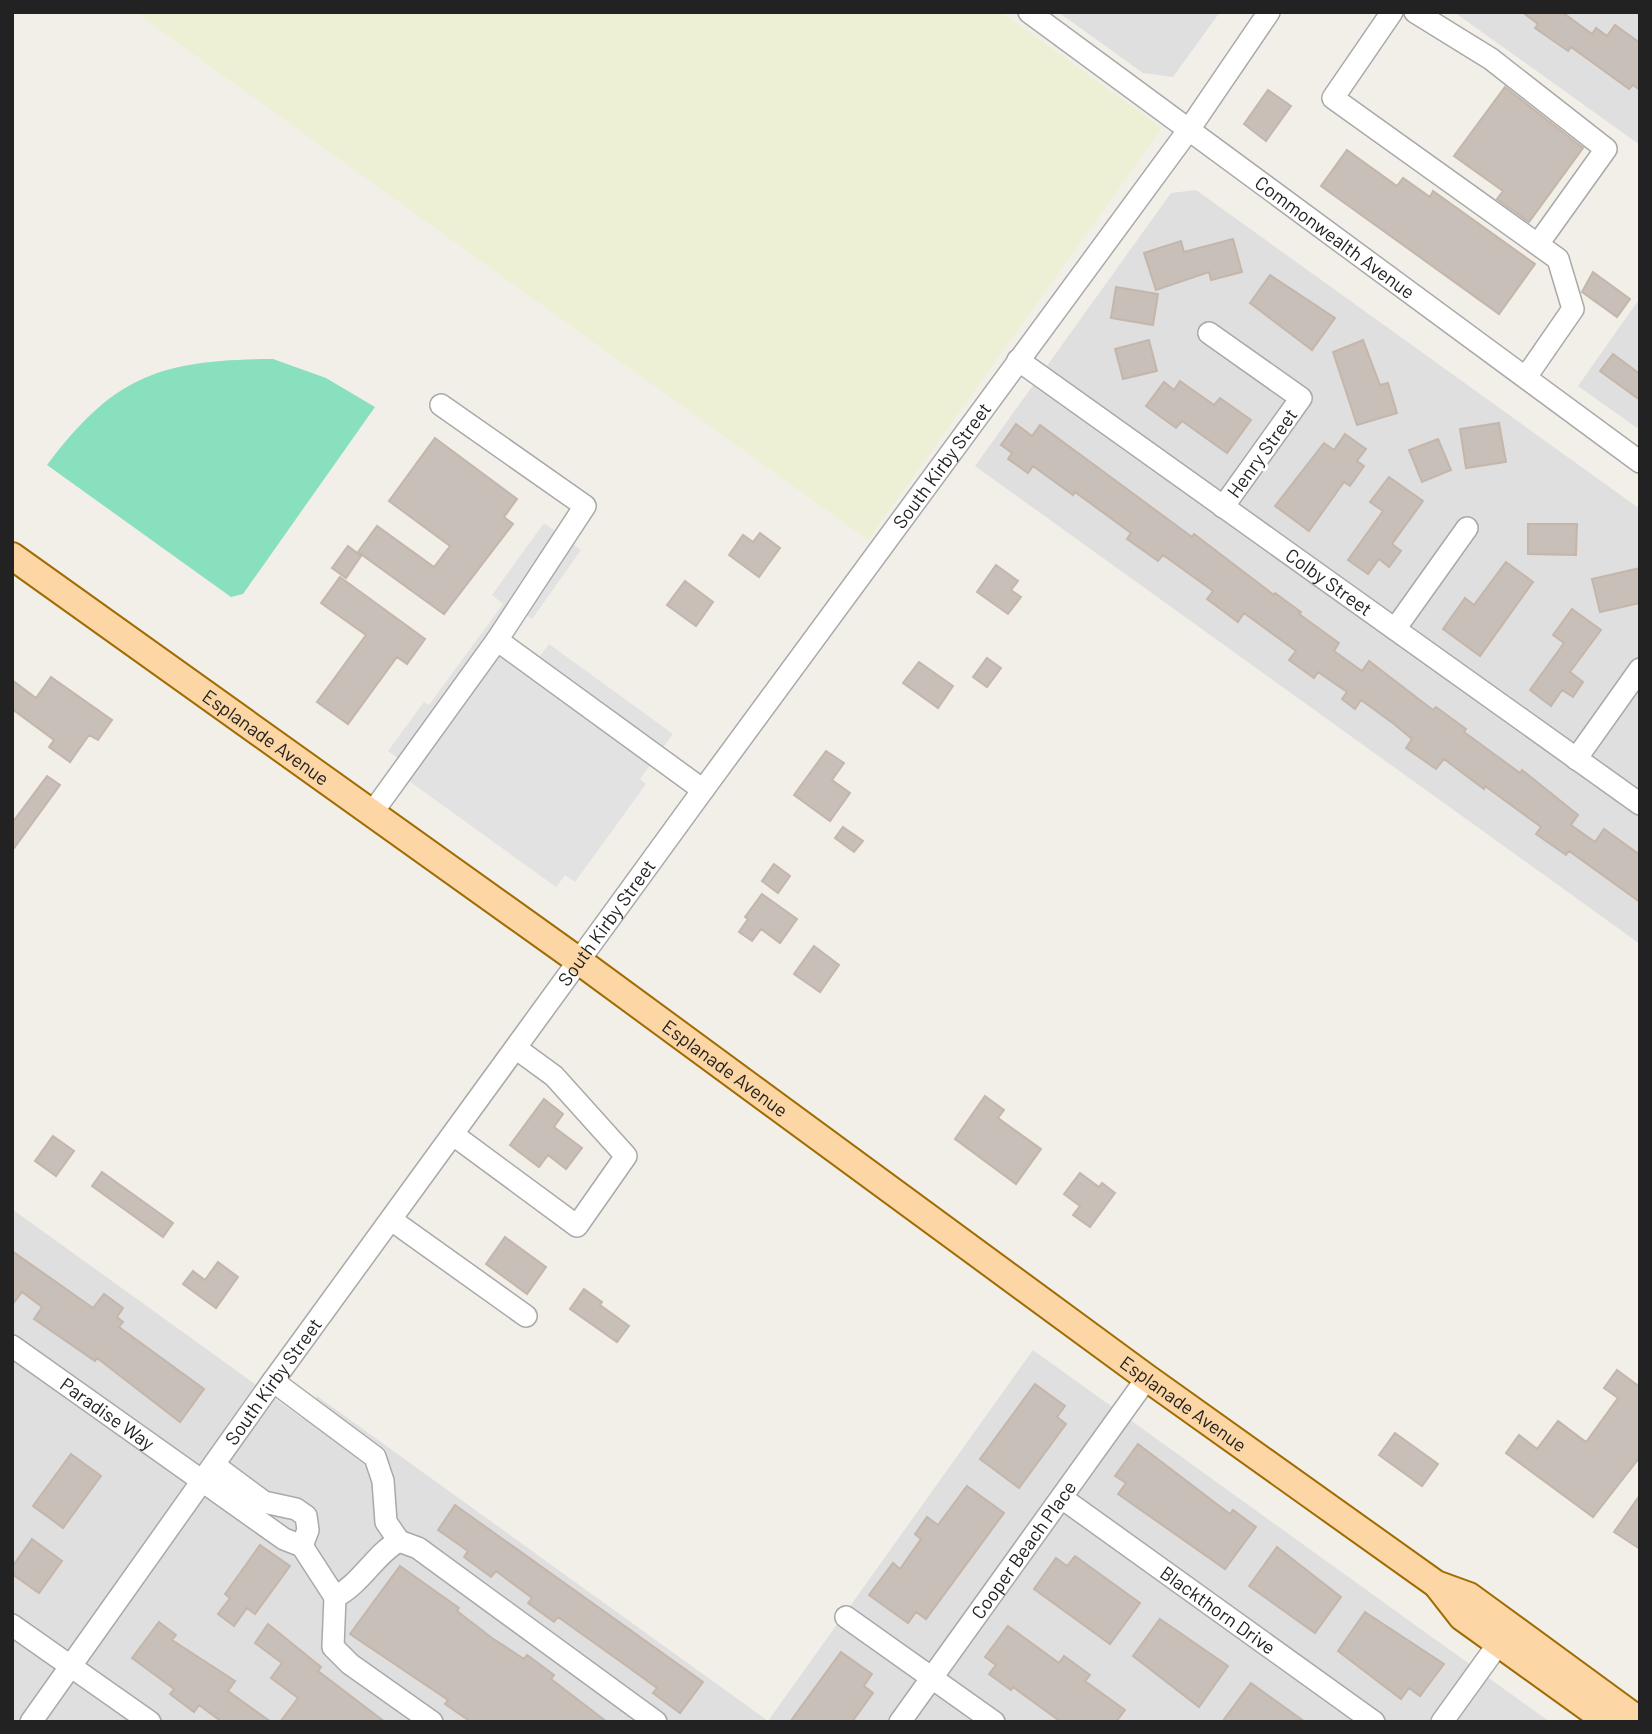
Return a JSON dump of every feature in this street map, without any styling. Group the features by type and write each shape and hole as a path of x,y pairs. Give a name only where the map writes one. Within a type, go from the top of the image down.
{"main road":[{"name":"Esplanade Avenue","path":"12,556 579,961 1147,1378 1436,1584 1469,1596 1640,1721"},
{"name":"Esplanade Avenue","path":"1436,1584 1462,1617 1608,1722"}],"street":[{"name":"Commonwealth Avenue","path":"1029,12 1640,462"},
{"name":"South Kirby Street","path":"32,1722 274,1381 393,1221 703,790 1190,128 1269,12"},
{"path":"1392,12 1332,98 1558,259 1573,309 1526,377"},
{"path":"1415,12 1491,59 1605,149 1538,244"},
{"name":"Henry Street","path":"1209,333 1301,398 1223,507"},
{"name":"Colby Street","path":"1018,360 1640,804"},
{"path":"372,813 497,640 585,506 441,405"},
{"path":"1395,629 1467,527"},
{"path":"497,640 703,790"},
{"path":"1576,759 1640,669"},
{"path":"454,1136 577,1226 626,1156 554,1076 517,1049"},
{"path":"393,1221 526,1317"},
{"name":"Paradise Way","path":"12,1346 209,1472"},
{"name":"Cooper Beach Place","path":"900,1722 1147,1378"},
{"path":"274,1381 375,1457 383,1481 386,1522 399,1541 418,1548 656,1722"},
{"path":"209,1472 284,1539 302,1546 335,1597 333,1647 350,1664 432,1722"},
{"path":"209,1472 264,1502 296,1509 306,1516 307,1530 302,1546"},
{"name":"Blackthorn Drive","path":"1062,1498 1374,1722"},
{"path":"335,1597 346,1591 377,1563 390,1545 399,1541"},
{"path":"846,1617 994,1722"},
{"path":"12,1625 150,1722"},
{"path":"1442,1722 1499,1643"}],"shaded area":[{"path":"1058,12 1220,12 1173,77 1143,73"},
{"path":"1454,12 1640,12 1640,145"},
{"path":"1196,190 1640,509 1640,944 975,466 1171,193"},
{"path":"1640,298 1640,430 1578,386"},
{"path":"544,523 581,550 532,619 521,611 506,632 540,656 549,644 673,734 640,779 646,784 575,882 565,875 556,887 391,768 398,758 388,751 424,702 429,705 503,604 492,595"},
{"path":"12,1209 302,1418 317,1396 768,1721 1033,1350 1550,1722 12,1722"}],"green space":[{"path":"135,12 1001,12 1162,128 868,540"},
{"path":"273,359 326,378 375,407 243,594 231,597 47,465 95,410 144,378 200,363"}],"building":[{"path":"1522,12 1562,12 1592,34 1596,28 1607,36 1615,25 1640,43 1640,90 1633,85 1629,89 1571,47 1568,51 1535,28 1538,24"},
{"path":"1505,87 1583,148 1529,222 1497,199 1503,191 1454,156"},
{"path":"1268,90 1291,106 1266,141 1244,124"},
{"path":"1347,150 1397,186 1403,178 1430,197 1433,191 1535,264 1499,314 1321,186"},
{"path":"1233,239 1242,272 1211,280 1209,272 1156,290 1144,253 1181,241 1184,252"},
{"path":"1593,272 1630,299 1617,317 1582,292"},
{"path":"1270,275 1335,318 1312,350 1250,303"},
{"path":"1116,287 1158,294 1153,325 1111,318"},
{"path":"1149,340 1157,371 1123,379 1115,349"},
{"path":"1363,340 1380,385 1388,383 1397,413 1357,425 1333,352"},
{"path":"1613,354 1640,374 1640,400 1600,371"},
{"path":"1180,381 1214,405 1220,398 1251,420 1227,453 1182,421 1176,428 1146,406 1164,382 1174,390"},
{"path":"1499,423 1506,462 1466,468 1460,429"},
{"path":"1016,424 1032,436 1040,425 1192,537 1194,534 1274,595 1275,593 1301,612 1299,614 1339,643 1334,651 1362,671 1369,661 1433,710 1436,707 1466,729 1464,732 1520,773 1522,770 1578,815 1571,825 1595,842 1604,829 1640,855 1640,902 1569,851 1566,855 1536,834 1541,827 1444,759 1436,769 1406,748 1412,739 1394,724 1361,700 1355,709 1342,699 1347,692 1318,672 1314,678 1289,660 1296,651 1244,613 1238,622 1207,599 1213,591 1163,555 1158,561 1127,539 1131,533 1075,492 1073,495 1033,466 1028,473 1008,459 1012,453 1001,445"},
{"path":"1345,434 1366,449 1357,461 1364,466 1350,486 1344,482 1309,531 1275,506 1324,443 1334,450"},
{"path":"435,438 517,499 504,517 513,524 444,614 358,552 377,526 434,567 450,546 389,501"},
{"path":"1438,439 1451,470 1422,482 1409,450"},
{"path":"1389,477 1423,501 1392,544 1401,551 1389,567 1379,559 1368,574 1348,560 1383,511 1370,502"},
{"path":"1528,524 1577,524 1576,555 1528,554"},
{"path":"760,533 780,548 759,577 729,555 743,535 753,542"},
{"path":"348,546 361,556 346,578 332,568"},
{"path":"1506,562 1533,582 1480,656 1443,629 1465,598 1474,605"},
{"path":"996,565 1018,581 1011,590 1021,597 1008,614 977,592"},
{"path":"1640,568 1640,603 1600,612 1592,579"},
{"path":"340,577 425,639 407,664 397,657 348,724 317,702 366,635 321,603"},
{"path":"685,581 713,602 696,626 667,605"},
{"path":"1572,609 1601,630 1570,672 1583,682 1573,697 1562,690 1551,706 1530,690 1564,643 1553,635"},
{"path":"987,658 1001,668 987,687 973,677"},
{"path":"919,662 953,686 938,708 903,683"},
{"path":"51,677 112,720 98,740 89,735 70,762 49,747 54,740 12,709 12,680 36,698"},
{"path":"826,751 844,763 832,780 850,793 830,821 794,795"},
{"path":"47,776 60,785 12,851 12,823"},
{"path":"843,827 863,841 854,852 835,838"},
{"path":"774,864 790,876 778,893 762,881"},
{"path":"762,894 797,919 780,943 761,929 752,941 739,932 748,919 745,917"},
{"path":"814,946 839,965 820,992 794,974"},
{"path":"985,1096 1004,1110 998,1118 1041,1149 1016,1184 955,1139"},
{"path":"544,1099 563,1114 554,1127 582,1148 566,1169 548,1155 539,1167 510,1145"},
{"path":"53,1136 74,1151 56,1176 35,1161"},
{"path":"102,1172 173,1223 163,1237 92,1186"},
{"path":"1080,1173 1099,1187 1102,1183 1115,1193 1090,1227 1073,1215 1080,1206 1064,1194"},
{"path":"505,1237 546,1267 527,1294 486,1264"},
{"path":"12,1251 93,1308 104,1294 123,1308 117,1317 123,1322 119,1327 204,1389 180,1422 97,1358 95,1361 34,1319 42,1307 22,1292 12,1305"},
{"path":"218,1262 238,1277 216,1308 183,1284 193,1271 205,1280"},
{"path":"584,1289 602,1302 600,1305 629,1326 617,1342 570,1309"},
{"path":"1617,1370 1640,1387 1640,1457 1593,1517 1506,1453 1519,1435 1537,1449 1558,1421 1586,1442 1618,1398 1604,1388"},
{"path":"1035,1384 1065,1406 1057,1417 1066,1424 1019,1488 980,1459"},
{"path":"1395,1433 1438,1464 1422,1486 1379,1455"},
{"path":"1138,1444 1230,1514 1233,1510 1256,1527 1225,1569 1118,1494 1126,1483 1115,1476"},
{"path":"71,1454 101,1476 63,1528 33,1506"},
{"path":"967,1486 1004,1513 926,1619 916,1612 908,1623 869,1595 893,1563 900,1569 921,1539 915,1534 927,1517 938,1525"},
{"path":"1640,1495 1640,1549 1614,1532"},
{"path":"455,1505 703,1682 680,1713 653,1693 657,1688 558,1617 554,1622 528,1603 532,1598 496,1571 491,1577 464,1557 468,1551 438,1530"},
{"path":"32,1539 62,1561 39,1593 12,1574 12,1567"},
{"path":"260,1545 290,1566 255,1614 247,1608 234,1626 218,1614 230,1598 225,1594"},
{"path":"1277,1547 1341,1597 1315,1633 1249,1586"},
{"path":"1075,1556 1140,1603 1110,1644 1034,1589 1056,1558 1067,1566"},
{"path":"400,1566 459,1608 457,1611 492,1638 524,1659 527,1655 554,1675 551,1679 607,1722 471,1722 445,1704 448,1700 350,1634"},
{"path":"1365,1612 1444,1664 1420,1696 1409,1688 1401,1699 1338,1651"},
{"path":"1160,1619 1228,1666 1199,1707 1133,1656"},
{"path":"159,1622 176,1635 172,1640 235,1681 228,1691 271,1722 222,1722 199,1705 194,1712 170,1694 174,1689 132,1658"},
{"path":"268,1624 321,1667 318,1671 385,1722 280,1722 298,1698 271,1678 282,1663 255,1643"},
{"path":"1008,1626 1059,1663 1064,1656 1090,1675 1085,1681 1125,1710 1116,1722 1061,1722 1013,1687 1011,1690 989,1674 996,1665 985,1657"},
{"path":"841,1652 872,1674 864,1686 873,1693 852,1722 790,1722"},
{"path":"1251,1683 1305,1722 1222,1722"}]}
